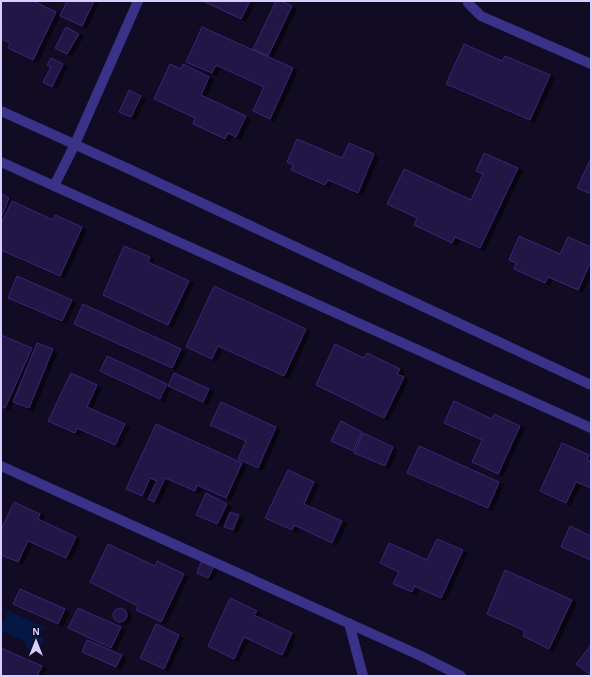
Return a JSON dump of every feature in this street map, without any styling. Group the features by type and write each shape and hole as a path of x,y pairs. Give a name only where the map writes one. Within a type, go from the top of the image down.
{"street":[{"path":"54,186 75,144 138,1"},
{"path":"468,1 468,3 481,16 591,64"},
{"path":"1,111 75,144 591,385"},
{"path":"1,162 591,428"},
{"path":"1,466 349,623 461,676"},
{"path":"349,623 362,676"}],"water":[{"path":"8,611 44,627 40,636 44,639 38,653 26,648 25,641 1,631 1,627"}],"building":[{"path":"1,1 33,1 56,12 33,60 8,48 10,43 1,39"},
{"path":"67,1 94,1 82,26 60,16"},
{"path":"203,1 250,1 241,19"},
{"path":"276,1 281,1 292,6 268,56 253,49"},
{"path":"66,27 79,34 67,54 55,48"},
{"path":"202,27 293,68 270,119 253,111 264,87 216,65 212,73 186,62"},
{"path":"464,44 502,61 505,56 550,75 530,120 446,84"},
{"path":"51,58 63,64 52,87 43,82 51,67 47,65"},
{"path":"170,64 181,69 183,64 209,77 201,95 246,116 236,137 228,133 225,139 193,124 195,118 154,99"},
{"path":"129,90 141,96 131,117 119,112"},
{"path":"297,139 342,158 349,143 374,154 358,193 328,180 325,185 291,170 293,165 287,162"},
{"path":"484,153 518,168 480,248 455,237 452,243 414,225 417,218 387,204 404,169 471,200 483,174 476,171"},
{"path":"591,158 591,194 577,188"},
{"path":"1,194 9,198 1,218"},
{"path":"12,201 53,220 55,215 82,227 60,276 1,250 1,224"},
{"path":"519,236 560,254 568,237 591,247 591,261 578,290 548,277 545,283 514,269 516,263 509,260"},
{"path":"124,246 150,257 148,262 189,281 168,325 103,295"},
{"path":"17,276 72,300 62,321 8,298"},
{"path":"214,286 306,329 284,376 218,346 212,359 186,347"},
{"path":"83,304 181,349 172,368 74,324"},
{"path":"1,335 32,348 5,408 1,406"},
{"path":"37,343 53,349 29,408 13,402"},
{"path":"335,344 364,358 367,353 400,369 397,374 404,377 384,418 316,385"},
{"path":"107,356 167,384 160,399 100,371"},
{"path":"71,373 97,385 87,407 125,424 115,445 77,428 75,433 48,421"},
{"path":"174,373 209,389 203,402 168,386"},
{"path":"454,401 492,419 494,414 520,426 498,474 472,462 482,440 444,423"},
{"path":"221,402 276,427 258,468 238,459 246,441 210,425"},
{"path":"341,421 362,432 353,451 331,441"},
{"path":"156,424 242,463 226,498 197,485 195,491 165,478 154,502 148,499 157,481 150,478 142,496 126,489"},
{"path":"363,433 393,447 385,466 354,453"},
{"path":"562,443 589,455 587,460 591,462 591,488 576,482 566,503 540,491"},
{"path":"419,446 499,482 488,508 407,473"},
{"path":"288,470 314,482 304,504 342,521 332,543 294,525 292,530 265,518"},
{"path":"206,493 227,504 217,524 196,515"},
{"path":"14,502 40,514 38,519 76,537 66,558 28,541 18,562 1,555 1,530"},
{"path":"230,512 239,515 233,530 224,527"},
{"path":"570,526 591,536 591,560 561,547"},
{"path":"437,539 463,550 441,598 414,586 412,592 393,584 399,572 380,563 389,543 427,560"},
{"path":"108,544 155,566 157,561 184,574 161,622 136,610 138,606 90,582"},
{"path":"202,560 214,566 208,578 197,573"},
{"path":"505,570 572,600 549,649 523,636 525,631 487,614"},
{"path":"20,589 65,609 58,624 13,604"},
{"path":"230,598 257,611 254,615 292,633 282,655 244,637 234,659 208,646"},
{"path":"78,608 121,627 111,648 68,628"},
{"path":"120,608 125,610 127,615 125,620 120,622 115,620 113,615 115,610"},
{"path":"156,624 179,635 164,669 140,658"},
{"path":"87,640 122,655 116,667 82,652"},
{"path":"591,645 591,675 576,664"},
{"path":"1,648 42,666 37,676 1,676"}]}
